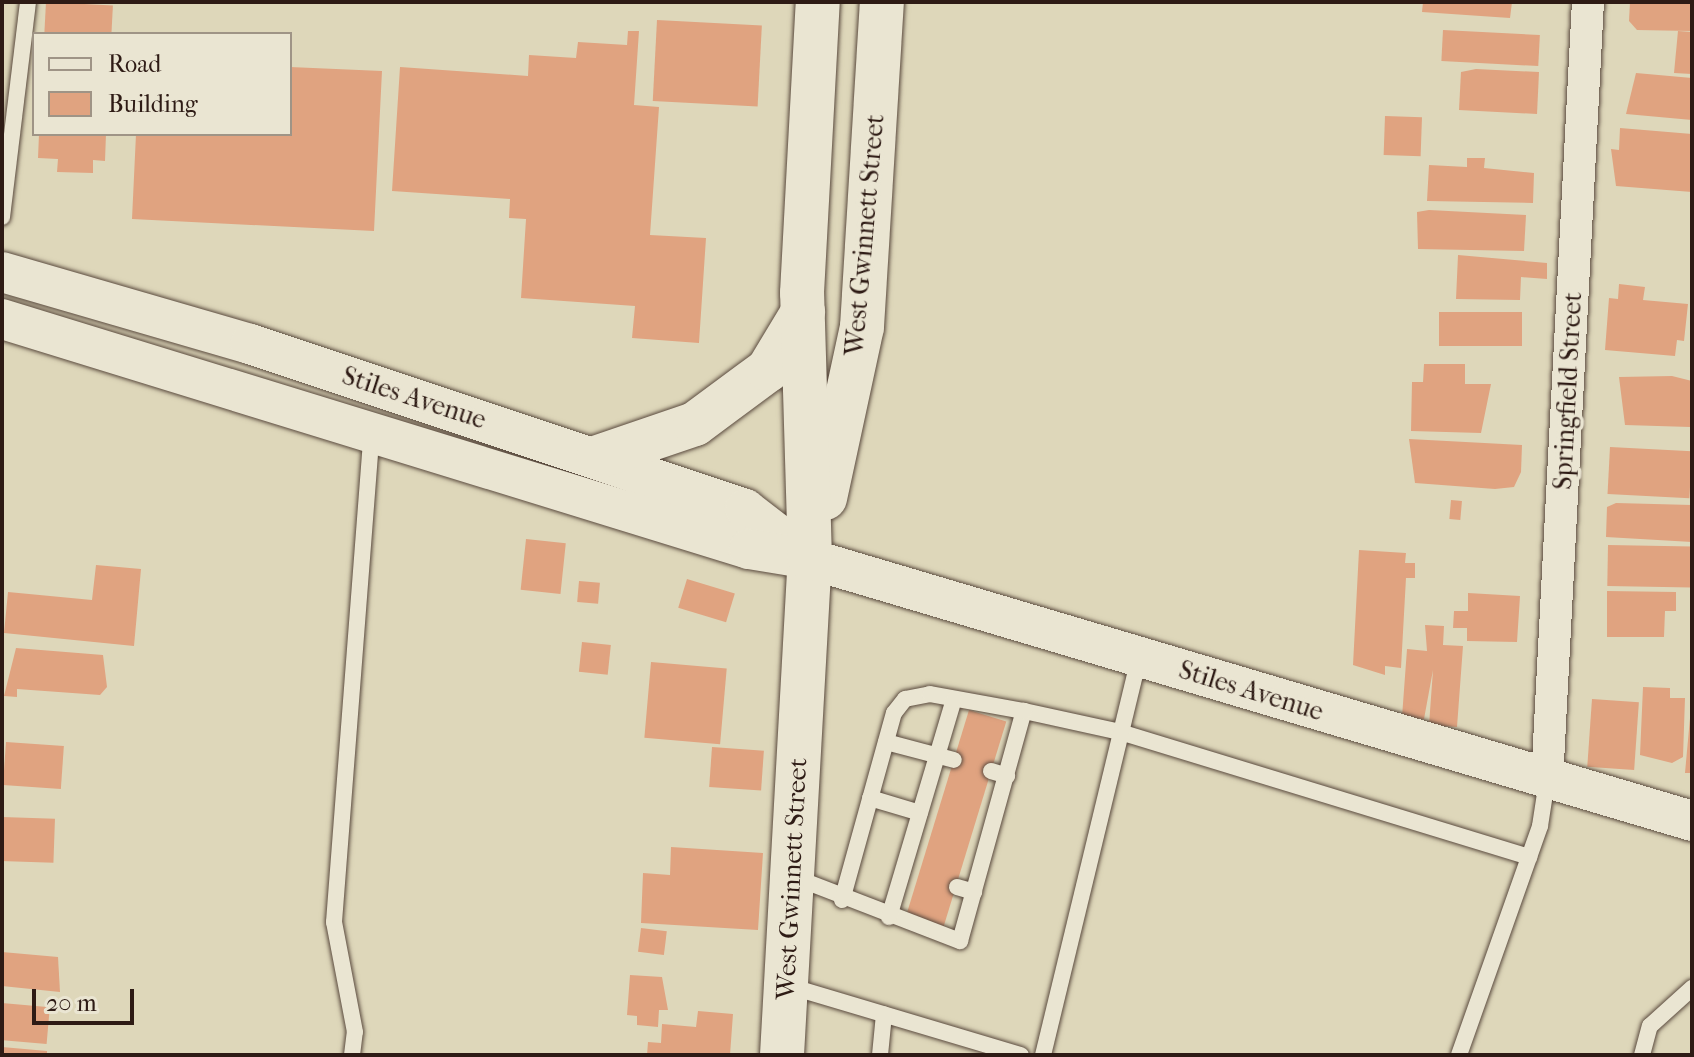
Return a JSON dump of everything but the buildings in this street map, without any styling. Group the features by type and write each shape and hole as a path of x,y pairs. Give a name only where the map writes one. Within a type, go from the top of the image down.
{"main road":[{"name":"West Gwinnett Street","path":"782,1055 810,559 803,312 818,2"},
{"name":"West Gwinnett Street","path":"810,559 862,327 882,2"},
{"path":"598,457 704,418 768,370 803,312"}],"street":[{"name":"Springfield Street","path":"1547,781 1588,2"},
{"name":"Stiles Avenue","path":"2,272 598,457 745,509 810,559"},
{"name":"Stiles Avenue","path":"2,319 749,549 810,559 1547,781 1692,821"}],"lane":[{"path":"2,217 28,2"},
{"path":"352,1055 355,1032 334,922 372,433"},
{"path":"1043,1055 1139,658"},
{"path":"842,900 886,742 905,699 954,699 1120,732 1529,857"},
{"path":"889,917 912,875 920,813 954,699"},
{"path":"792,876 842,900 960,941 965,889 999,774 1024,711"},
{"path":"886,742 954,760"},
{"path":"1459,1055 1529,857 1547,781"},
{"path":"870,798 920,813"},
{"path":"786,985 1021,1055"},
{"path":"1642,1055 1650,1026 1692,988"},
{"path":"880,1055 884,1014"}]}
